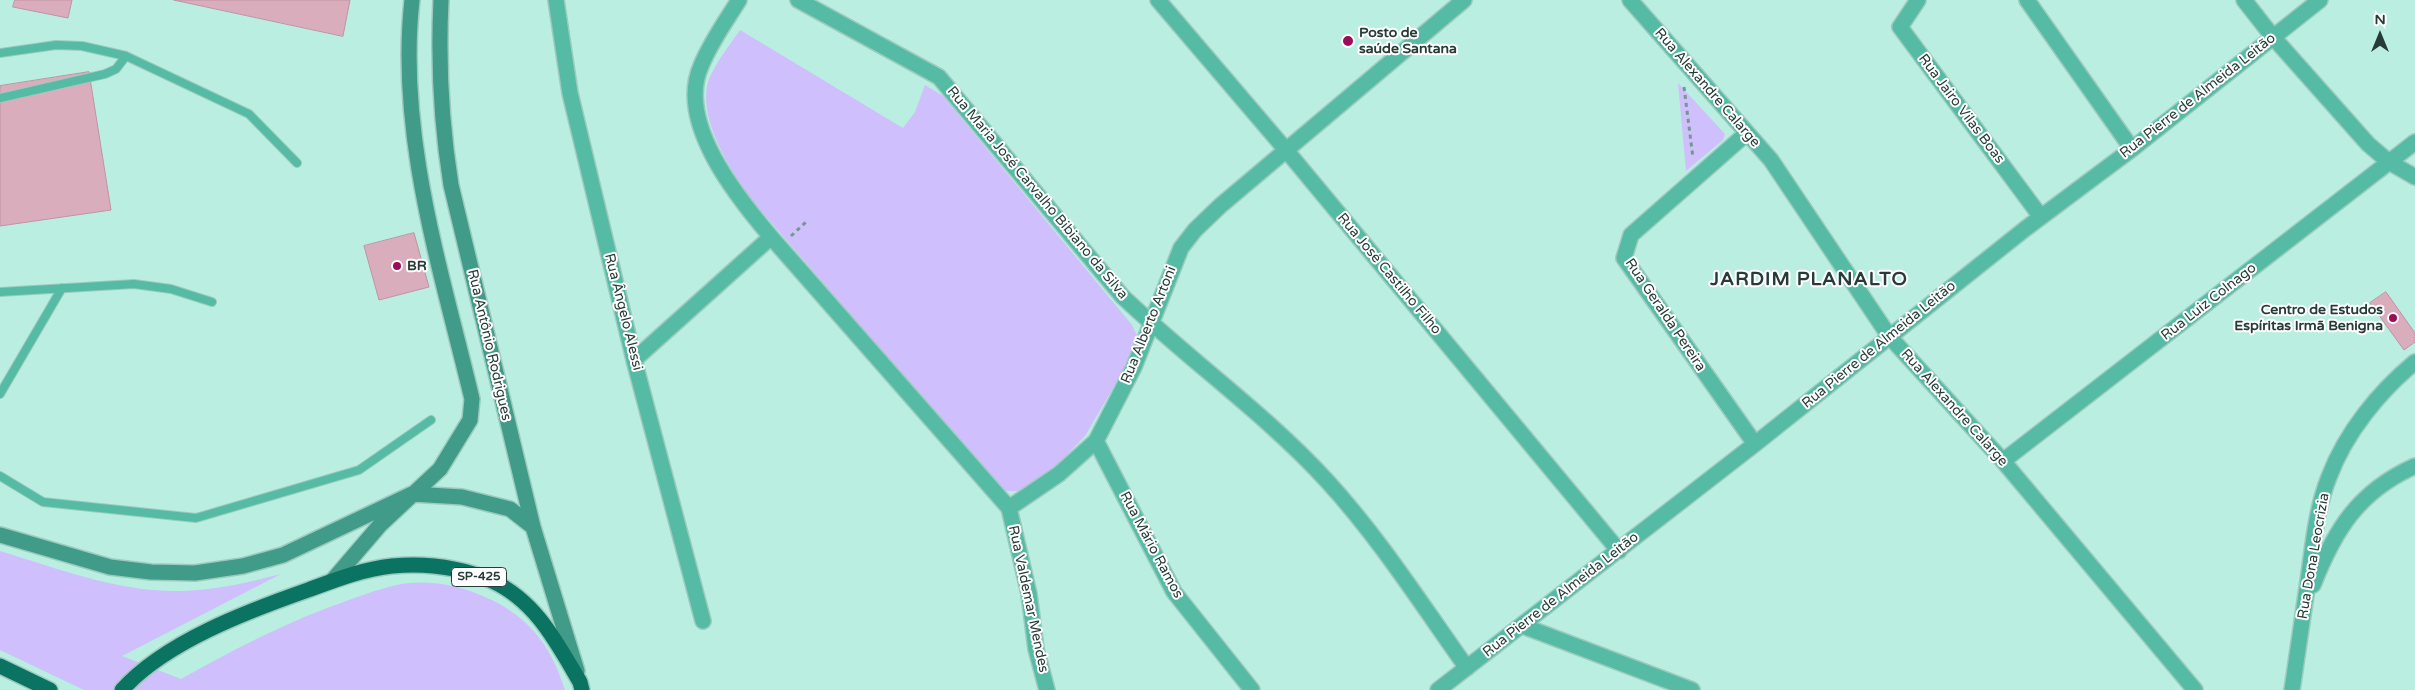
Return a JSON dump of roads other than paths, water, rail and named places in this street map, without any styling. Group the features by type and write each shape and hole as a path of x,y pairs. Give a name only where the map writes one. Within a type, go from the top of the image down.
{"highway":[{"name":"SP-425","path":"122,690 159,658 219,625 271,603 332,581 390,566 426,565 455,569 493,582 524,602 551,632 581,686"},
{"path":"0,666 50,690"}],"street":[{"path":"332,581 380,525 440,469 470,420 472,399 422,186 410,80 412,0"},
{"name":"Rua Antônio Rodrigues","path":"441,0 439,83 443,132 451,184 533,527 581,686"},
{"name":"Rua Ângelo Alessi","path":"556,0 570,92 634,360 703,621"},
{"path":"739,0 700,67 694,96 701,127 716,162 738,199 770,237 1009,508"},
{"name":"Rua Maria José Carvalho Bibiano da Silva","path":"798,0 939,77 1122,296 1273,429 1327,481 1368,529 1467,668"},
{"name":"Rua José Castilho Filho","path":"1158,0 1286,150 1619,551"},
{"name":"Rua Alberto Artoni","path":"1009,508 1059,474 1096,441 1134,367 1180,248 1195,230 1286,150 1464,0"},
{"name":"Rua Alexandre Calarge","path":"1630,0 1771,160 1889,336 2003,461 2195,690"},
{"name":"Rua Jairo Vilas Boas","path":"1918,0 1900,27 2041,217"},
{"path":"2027,0 2132,149"},
{"path":"2244,0 2273,37 2368,144 2389,162 2415,177"},
{"name":"Rua Pierre de Almeida Leitão","path":"1438,690 1619,551 1889,336 2041,217 2132,149 2320,0"},
{"name":"Rua Geralda Pereira","path":"1746,133 1631,235 1624,258 1755,444"},
{"name":"Rua Luiz Colnago","path":"2003,461 2415,142"},
{"path":"634,360 770,237"},
{"name":"Rua Dona Leocrizia","path":"2292,690 2318,515 2329,477 2346,441 2371,407 2415,362"},
{"name":"Rua Mário Ramos","path":"1096,441 1174,592 1252,690"},
{"path":"2304,607 2333,539 2350,514 2370,492 2392,476 2415,466"},
{"path":"0,535 110,567 151,572 195,573 243,566 283,555 412,494 462,497 510,509 533,527"},
{"name":"Rua Valdemar Mendes","path":"1009,508 1029,594 1036,649 1047,690"},
{"path":"1523,626 1692,690"}],"lane":[{"path":"0,53 56,45 82,46 126,56 249,114 297,164"},
{"path":"0,98 105,74 116,69 126,56"},
{"path":"0,292 134,284 171,289 212,302"},
{"path":"0,394 62,288"},
{"path":"0,476 43,502 196,518 359,470 431,420"}],"place":[{"name":"Posto de saúde Santana","path":"1348,41"},
{"name":"BR","path":"397,266"},
{"name":"Centro de Estudos Espíritas Irmã Benigna","path":"2393,318"}],"district":[{"name":"JARDIM PLANALTO","path":"1809,280"}]}
